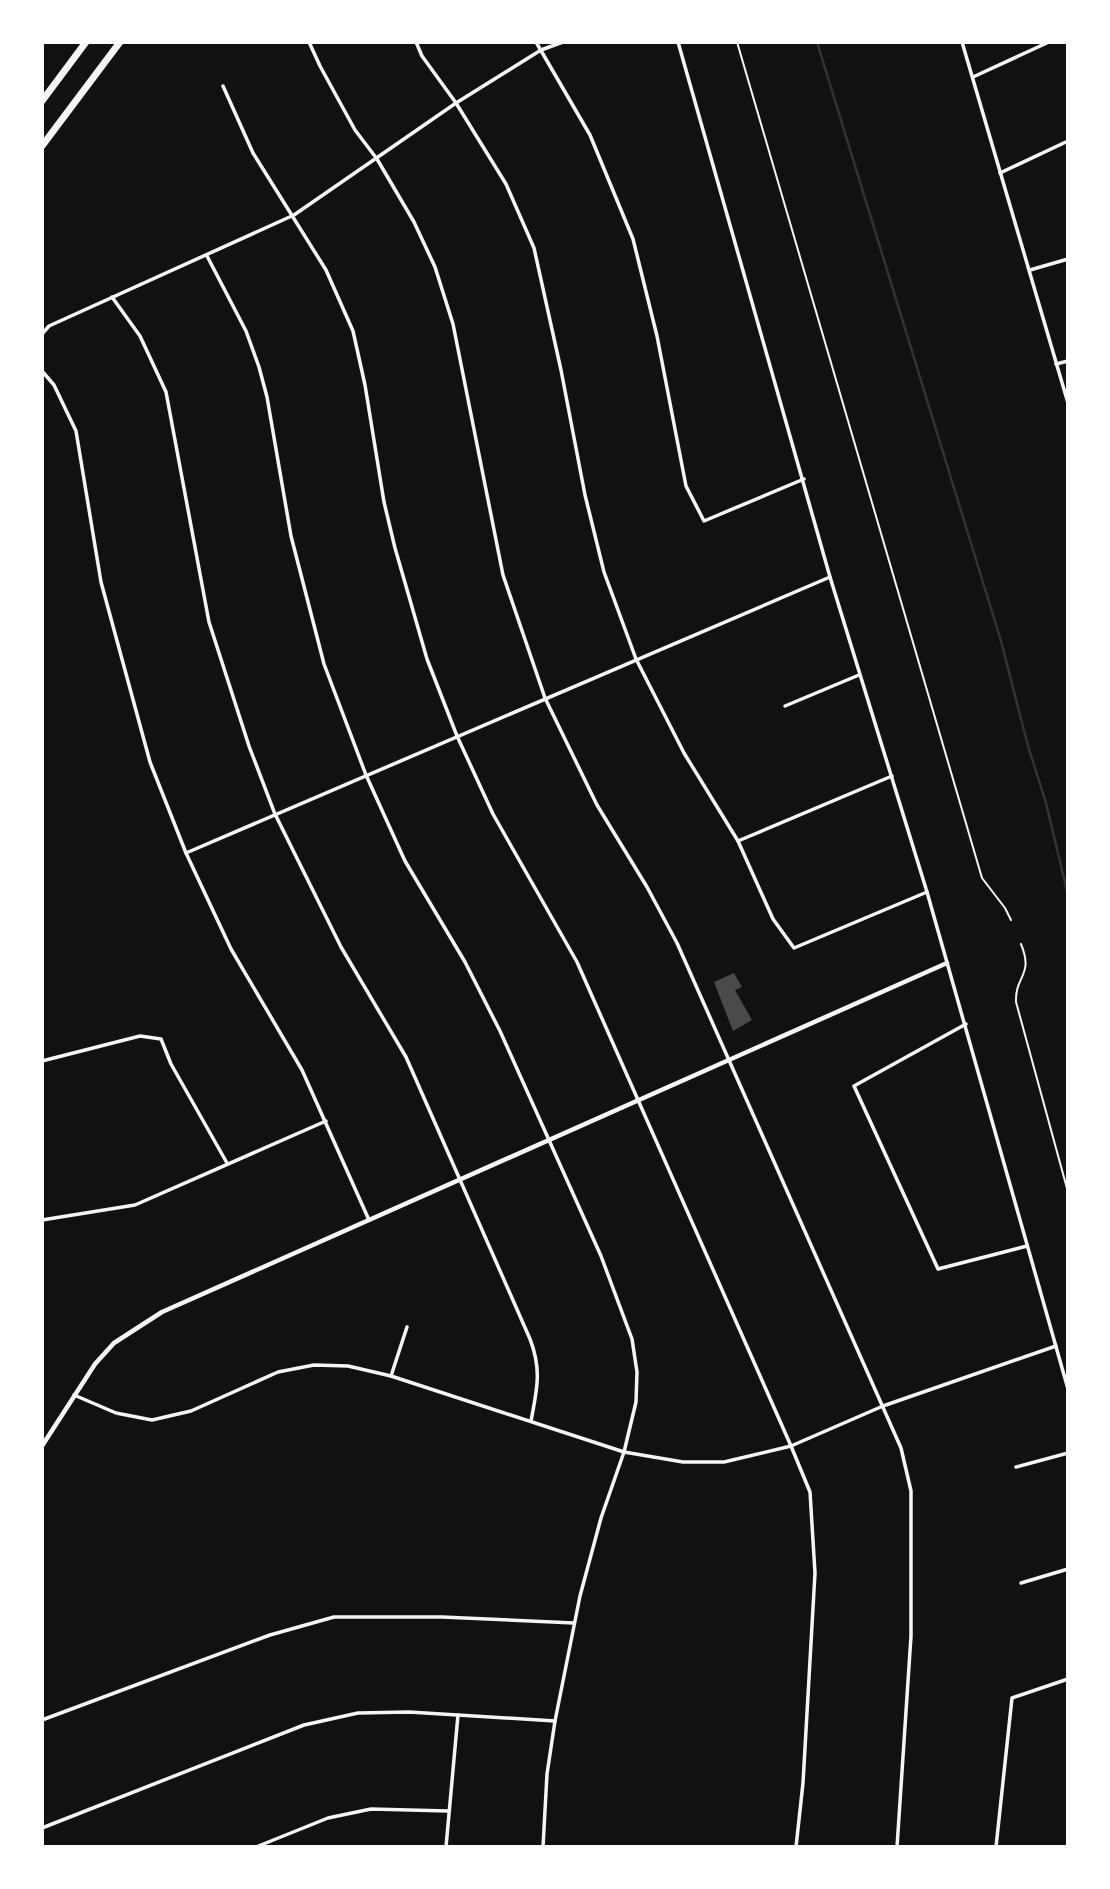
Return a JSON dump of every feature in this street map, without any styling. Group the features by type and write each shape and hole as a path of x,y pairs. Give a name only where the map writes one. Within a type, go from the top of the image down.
{"highway":[{"path":"42,101 86,42"},
{"path":"42,146 120,42"}],"street":[{"path":"309,42 355,130 377,159 414,222 435,267 453,324 503,575 545,698 597,805 647,887 677,943 901,1448 911,1491 911,1636 897,1847"},
{"path":"416,42 422,56 456,103 506,184 534,248 585,495 604,572 636,659 684,753 738,841 773,919 794,948 928,892"},
{"path":"536,42 590,135 633,239 657,336 687,486 704,521 804,479"},
{"path":"42,334 49,327 112,297 294,215 456,103 541,50 563,42"},
{"path":"678,42 830,577 928,892 1068,1389"},
{"path":"962,42 1068,403"},
{"path":"973,77 1049,42"},
{"path":"223,86 253,153 326,270 353,331 395,548 427,659 457,736 493,814 578,962 810,1492 815,1573 803,1783 796,1847"},
{"path":"1000,173 1068,141"},
{"path":"207,256 243,324 259,367 267,397 291,536 324,664 366,775 405,861 465,962 500,1031 601,1256 632,1339 637,1372 636,1402 624,1452 601,1518 574,1623 547,1774 543,1847"},
{"path":"1030,270 1068,259"},
{"path":"112,297 140,336 166,392 209,622 249,746 275,814 341,947 406,1057 537,1357 539,1378 531,1421"},
{"path":"1056,364 1068,360"},
{"path":"42,371 54,385 76,430 101,582 150,762 186,853 231,949 302,1070 369,1220"},
{"path":"186,853 830,577"},
{"path":"785,706 859,675"},
{"path":"738,841 892,776"},
{"path":"42,1446 94,1364 114,1343 162,1311 947,963"},
{"path":"966,1024 854,1086 938,1269 1027,1246"},
{"path":"42,1061 140,1036 161,1039 171,1063 227,1163"},
{"path":"42,1220 135,1205 326,1121"},
{"path":"391,1377 407,1326"},
{"path":"74,1395 116,1413 152,1420 191,1410 278,1372 314,1366 348,1366 391,1377 624,1452 682,1462 724,1462 791,1446 883,1406 1056,1346"},
{"path":"1016,1467 1068,1452"},
{"path":"1021,1583 1068,1569"},
{"path":"42,1720 270,1635 334,1617 442,1617 574,1623"},
{"path":"996,1847 1012,1698 1068,1679"},
{"path":"42,1828 304,1725 358,1713 409,1712 555,1721"},
{"path":"446,1847 458,1715"},
{"path":"256,1847 328,1818 371,1809 448,1811"}],"path":[{"path":"737,42 982,878 1011,920"},
{"path":"1021,944 1027,959 1026,971 1016,992 1017,1002 1068,1192"}],"building":[{"path":"734,973 742,987 735,990 752,1020 733,1031 714,982"}],"waterway":[{"path":"817,42 1001,641 1046,803 1067,891"}]}
